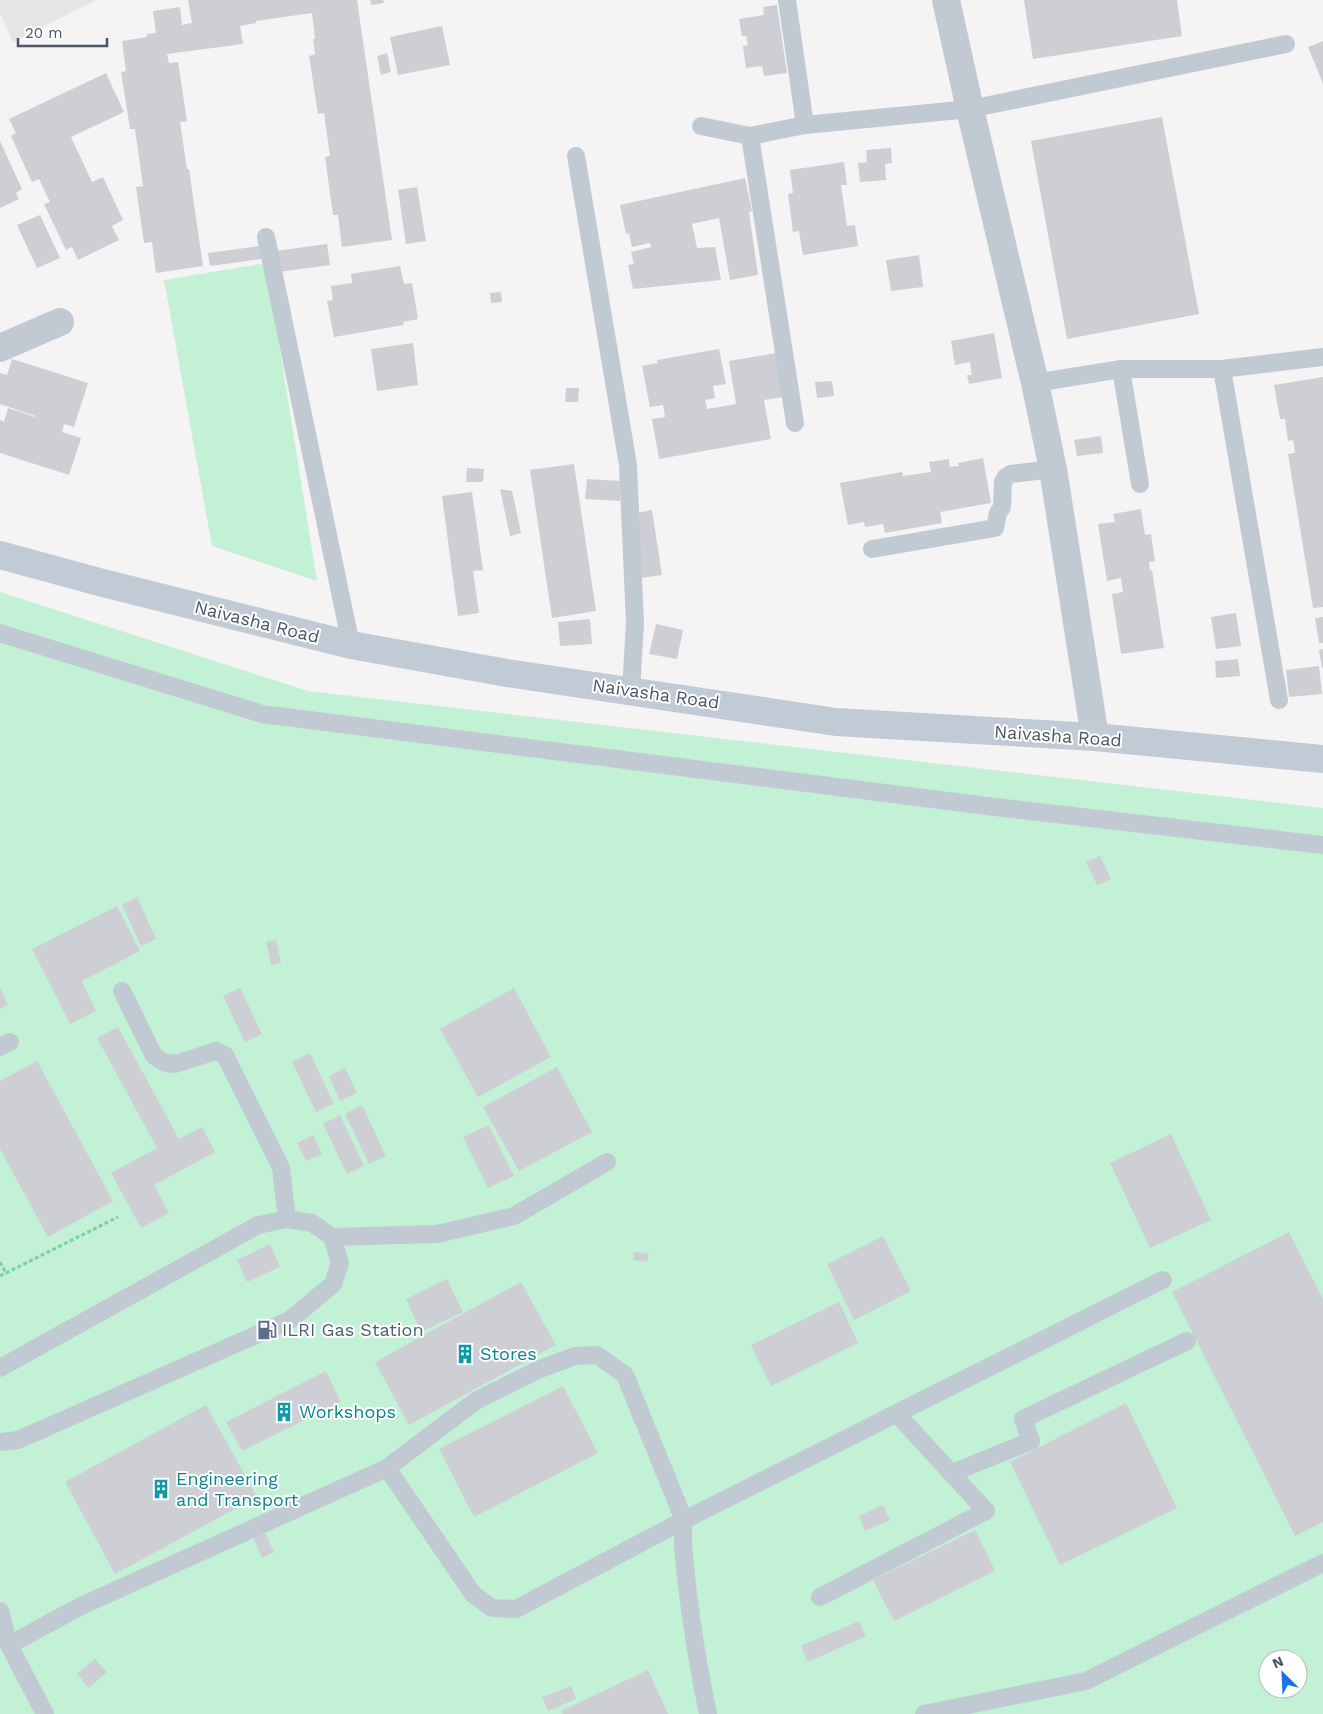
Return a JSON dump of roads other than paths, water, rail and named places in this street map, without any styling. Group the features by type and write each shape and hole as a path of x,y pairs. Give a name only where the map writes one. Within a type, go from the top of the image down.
{"main road":[{"name":"Naivasha Road","path":"0,555 351,645 507,673 836,722 1095,737 1323,759"}],"street":[{"path":"946,0 1035,383 1053,469 1095,737"},
{"path":"0,348 60,322"}],"lane":[{"path":"787,0 805,125"},
{"path":"702,126 750,136 805,125 970,109 1286,44"},
{"path":"750,136 795,423"},
{"path":"576,156 628,465 635,623 631,691"},
{"path":"266,237 351,645"},
{"path":"1035,383 1121,369 1222,369 1323,357"},
{"path":"1121,369 1140,484"},
{"path":"1222,369 1279,700"},
{"path":"872,550 995,528 998,513 1002,507 1003,482 1006,477 1011,474 1053,469"},
{"path":"0,633 262,714 996,807 1323,845"},
{"path":"122,991 154,1056 166,1063 175,1064 216,1051 225,1055 281,1168 287,1218"},
{"path":"0,1368 258,1225 287,1218 312,1223 332,1237 437,1234 514,1216 607,1162"},
{"path":"0,1442 18,1440 290,1320 333,1284 340,1264 332,1237"},
{"path":"387,1468 473,1594 492,1608 516,1609 684,1520 1163,1280"},
{"path":"952,1474 1031,1441 1022,1419 1186,1341"},
{"path":"9,1644 81,1606 387,1468 478,1400 540,1369 575,1356 597,1355 625,1375 684,1520 685,1567 693,1641 708,1714"},
{"path":"820,1597 986,1511 898,1414"},
{"path":"924,1714 1086,1681 1323,1563"},
{"path":"0,1611 9,1644 45,1714"}],"place":[{"name":"ILRI Gas Station","path":"267,1330"},
{"name":"Stores","path":"465,1354"},
{"name":"Workshops","path":"284,1412"},
{"name":"Engineering and Transport","path":"161,1489"}]}
